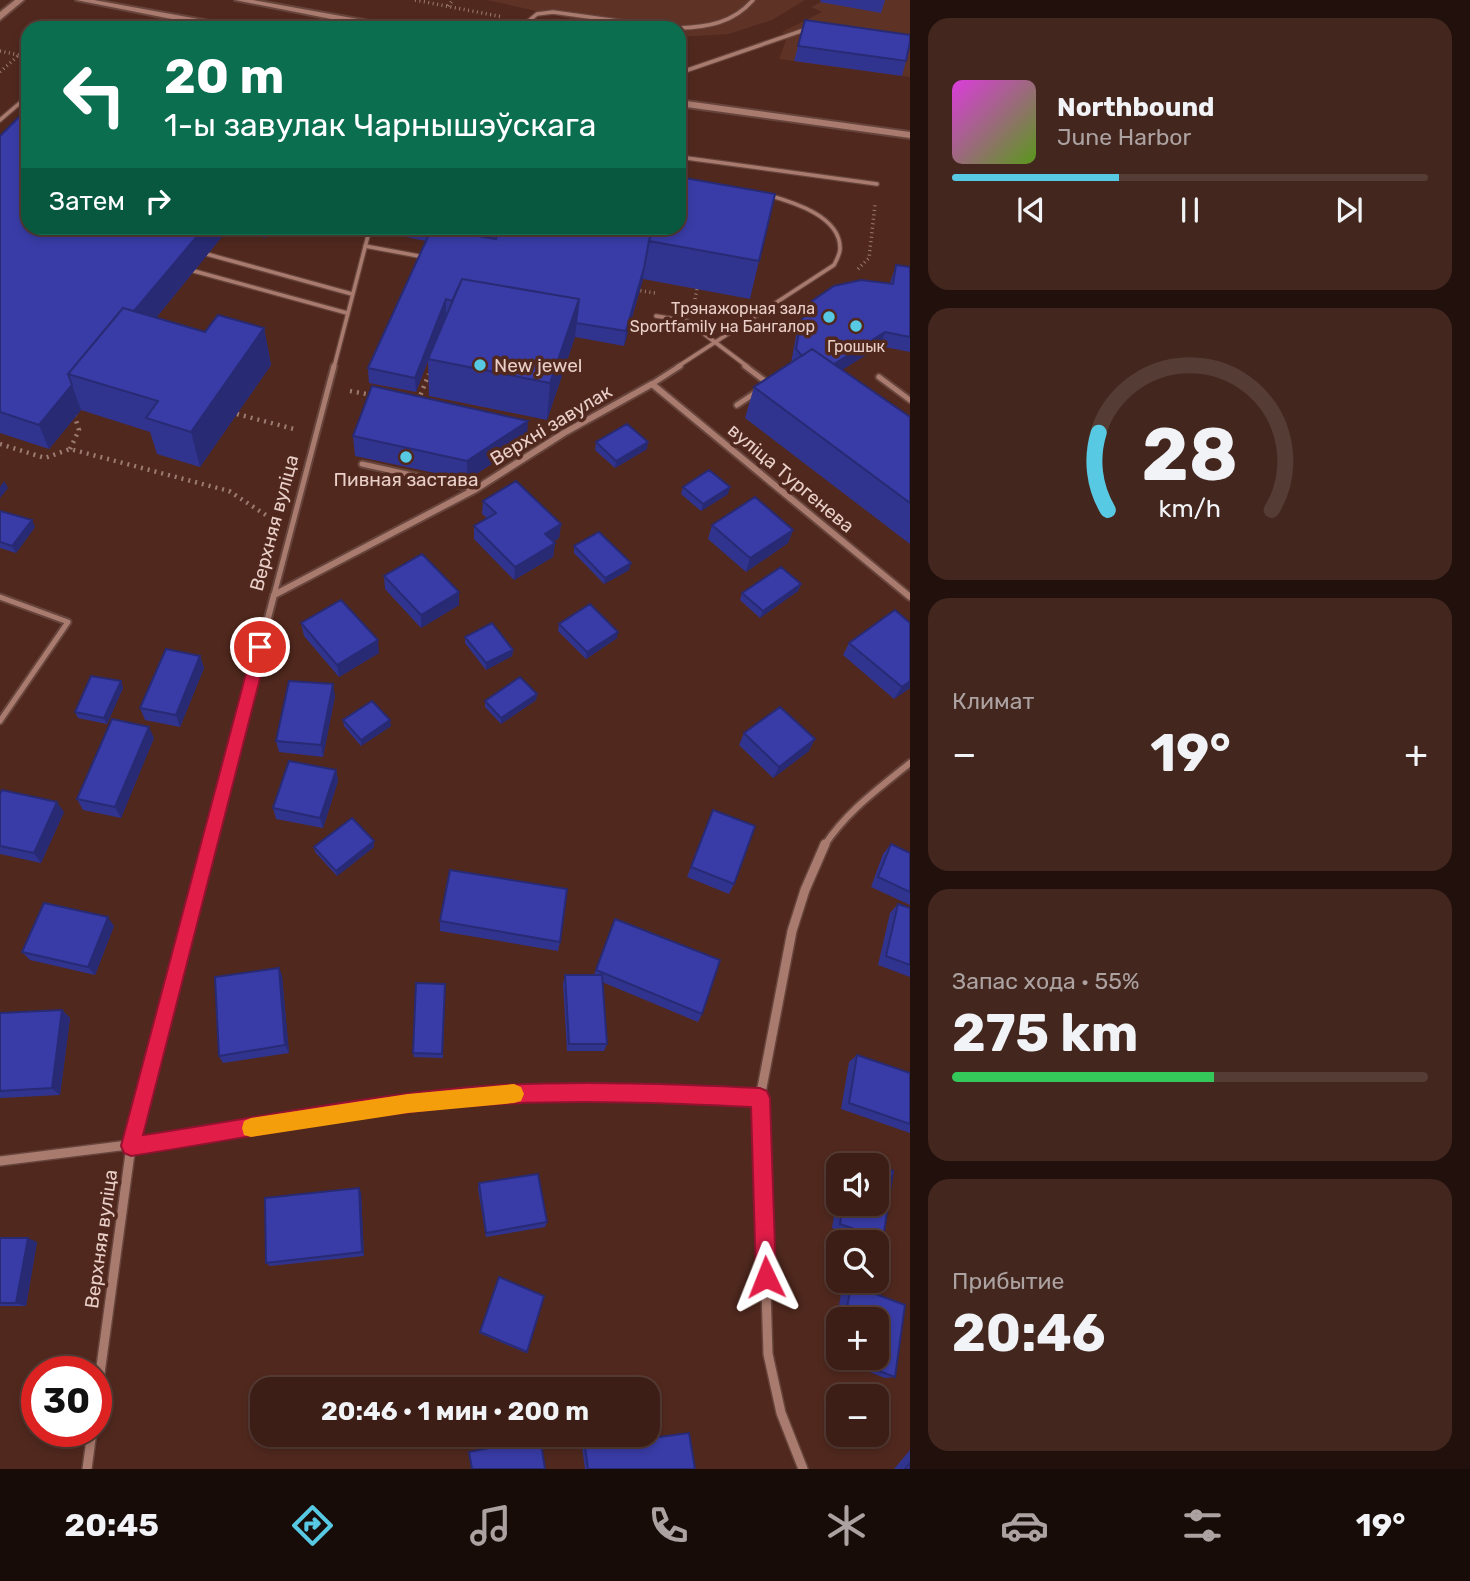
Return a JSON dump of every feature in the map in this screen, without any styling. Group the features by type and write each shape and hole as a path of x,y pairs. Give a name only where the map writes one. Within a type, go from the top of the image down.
{"main road":[{"path":"0,17 20,0"},
{"path":"80,0 193,21"},
{"path":"239,0 353,21"},
{"path":"686,104 910,135"}],"street":[{"name":"Верхні завулак","path":"274,595 476,489 564,433 652,384"},
{"name":"вуліца Тургенева","path":"652,384 910,597"},
{"name":"Верхняя вуліца","path":"102,1356 131,1146 274,595"},
{"path":"803,1469 785,1429 774,1391 768,1354 760,1098 792,931 822,849 854,808 910,763"},
{"path":"0,1161 131,1146 408,1104 516,1094 610,1091 760,1098"},
{"path":"88,1469 90,1447"}],"lane":[{"path":"686,27 706,26 734,18 753,0"},
{"path":"525,21 537,14 553,12 618,21"},
{"path":"686,71 812,26"},
{"path":"0,120 21,102"},
{"path":"686,158 877,184"},
{"name":"Верхні завулак","path":"652,384 834,265 841,250 834,230 805,209 761,193"},
{"name":"Верхняя вуліца","path":"274,595 368,235"},
{"path":"365,246 425,257"},
{"path":"194,251 352,294"},
{"path":"194,271 347,313"},
{"path":"656,316 687,321 769,384 737,405"},
{"path":"878,377 910,400"},
{"path":"362,464 476,489"},
{"path":"0,597 68,622 0,721"}],"path":[{"path":"415,0 525,21"},
{"path":"448,6 453,0"},
{"path":"0,51 21,57"},
{"path":"0,72 19,55"},
{"path":"626,288 668,295"},
{"path":"694,304 697,289"},
{"path":"417,403 432,368"},
{"path":"328,386 380,396"},
{"path":"70,449 79,430 72,405"},
{"path":"237,414 316,435"},
{"path":"0,444 45,458 70,449 229,491 291,530"}],"shaded area":[{"path":"487,0 805,0 772,20 729,34 686,37 686,21 582,21"},
{"path":"825,0 910,0 910,77 779,59 787,37 782,32 822,12 811,7"}],"building":[{"path":"805,20 910,35 906,61 798,46"},
{"path":"21,115 21,235 198,235 134,311 123,308 68,374 72,385 39,425 0,412 0,136"},
{"path":"686,178 775,194 759,261 649,241 651,235 686,235"},
{"path":"429,235 473,235 496,239 497,235 651,235 626,331 576,323 579,299 462,279 452,301 446,299 415,378 368,368"},
{"name":"Грошык","path":"896,265 910,267 910,337 885,332 834,364 812,349 802,356 796,349 801,321 812,301 834,286 861,280 893,284"},
{"path":"462,279 579,299 550,383 428,359"},
{"path":"123,308 205,332 218,315 264,328 191,432 146,418 158,401 68,374"},
{"path":"812,349 910,417 910,503 754,387"},
{"path":"372,386 528,421 467,461 353,436"},
{"path":"627,424 648,442 616,461 596,442"},
{"path":"709,470 730,487 703,504 683,487"},
{"path":"516,481 561,524 545,534 555,543 515,567 474,526 496,513 483,501"},
{"path":"755,497 793,530 750,558 712,525"},
{"path":"0,511 32,520 12,546 0,542"},
{"path":"599,532 631,563 605,578 574,546"},
{"path":"422,554 459,592 421,615 384,576"},
{"path":"781,567 801,584 763,611 742,593"},
{"path":"341,600 378,640 337,665 301,623"},
{"path":"590,604 618,632 587,652 559,624"},
{"path":"895,610 910,623 910,681 902,687 849,643"},
{"path":"492,623 513,650 486,663 465,637"},
{"path":"166,649 200,656 176,715 140,708"},
{"path":"91,676 121,681 104,718 75,712"},
{"path":"520,677 537,694 501,718 485,701"},
{"path":"289,681 333,684 321,745 276,741"},
{"path":"372,701 390,720 361,740 343,720"},
{"path":"780,707 815,739 779,767 744,733"},
{"path":"112,719 149,727 115,807 77,799"},
{"path":"289,761 336,770 320,818 273,808"},
{"path":"2,790 57,802 34,853 0,846"},
{"path":"713,810 755,826 734,884 691,867"},
{"path":"352,818 374,841 336,871 314,847"},
{"path":"891,844 910,853 910,892 878,877"},
{"path":"450,870 567,889 560,942 440,921"},
{"path":"44,903 108,917 88,967 22,952"},
{"path":"898,904 910,908 910,965 886,956"},
{"path":"615,919 720,960 702,1014 596,970"},
{"path":"279,968 285,1045 219,1056 215,977"},
{"path":"565,975 602,975 607,1044 569,1044"},
{"path":"416,983 445,984 442,1054 413,1053"},
{"path":"62,1010 52,1088 0,1091 0,1013"},
{"path":"857,1055 910,1073 910,1124 849,1103"},
{"path":"889,1170 893,1171 889,1198"},
{"path":"538,1174 547,1222 486,1233 479,1183"},
{"path":"359,1188 362,1252 266,1263 265,1198"},
{"path":"841,1216 886,1216 884,1230 857,1230 840,1224"},
{"path":"0,1238 28,1238 16,1303 0,1303"},
{"path":"499,1277 544,1296 527,1352 480,1332"},
{"path":"850,1293 873,1293 905,1305 895,1377 877,1370 889,1370 889,1307 847,1307"},
{"path":"689,1433 695,1469 588,1469 585,1447 660,1447 660,1437"},
{"path":"494,1447 541,1447 545,1469 472,1469 469,1452"}],"slow traffic":[{"path":"251,1128 408,1104 514,1094"}],"place":[{"name":"Трэнажорная зала Sportfamily на Бангалор","path":"829,317"},
{"name":"Грошык","path":"856,326"},
{"name":"New jewel","path":"480,365"},
{"name":"Пивная застава","path":"406,457"}],"route":[{"path":"260,647 131,1146 408,1104 498,1095 610,1091 760,1098 766,1277"}]}
